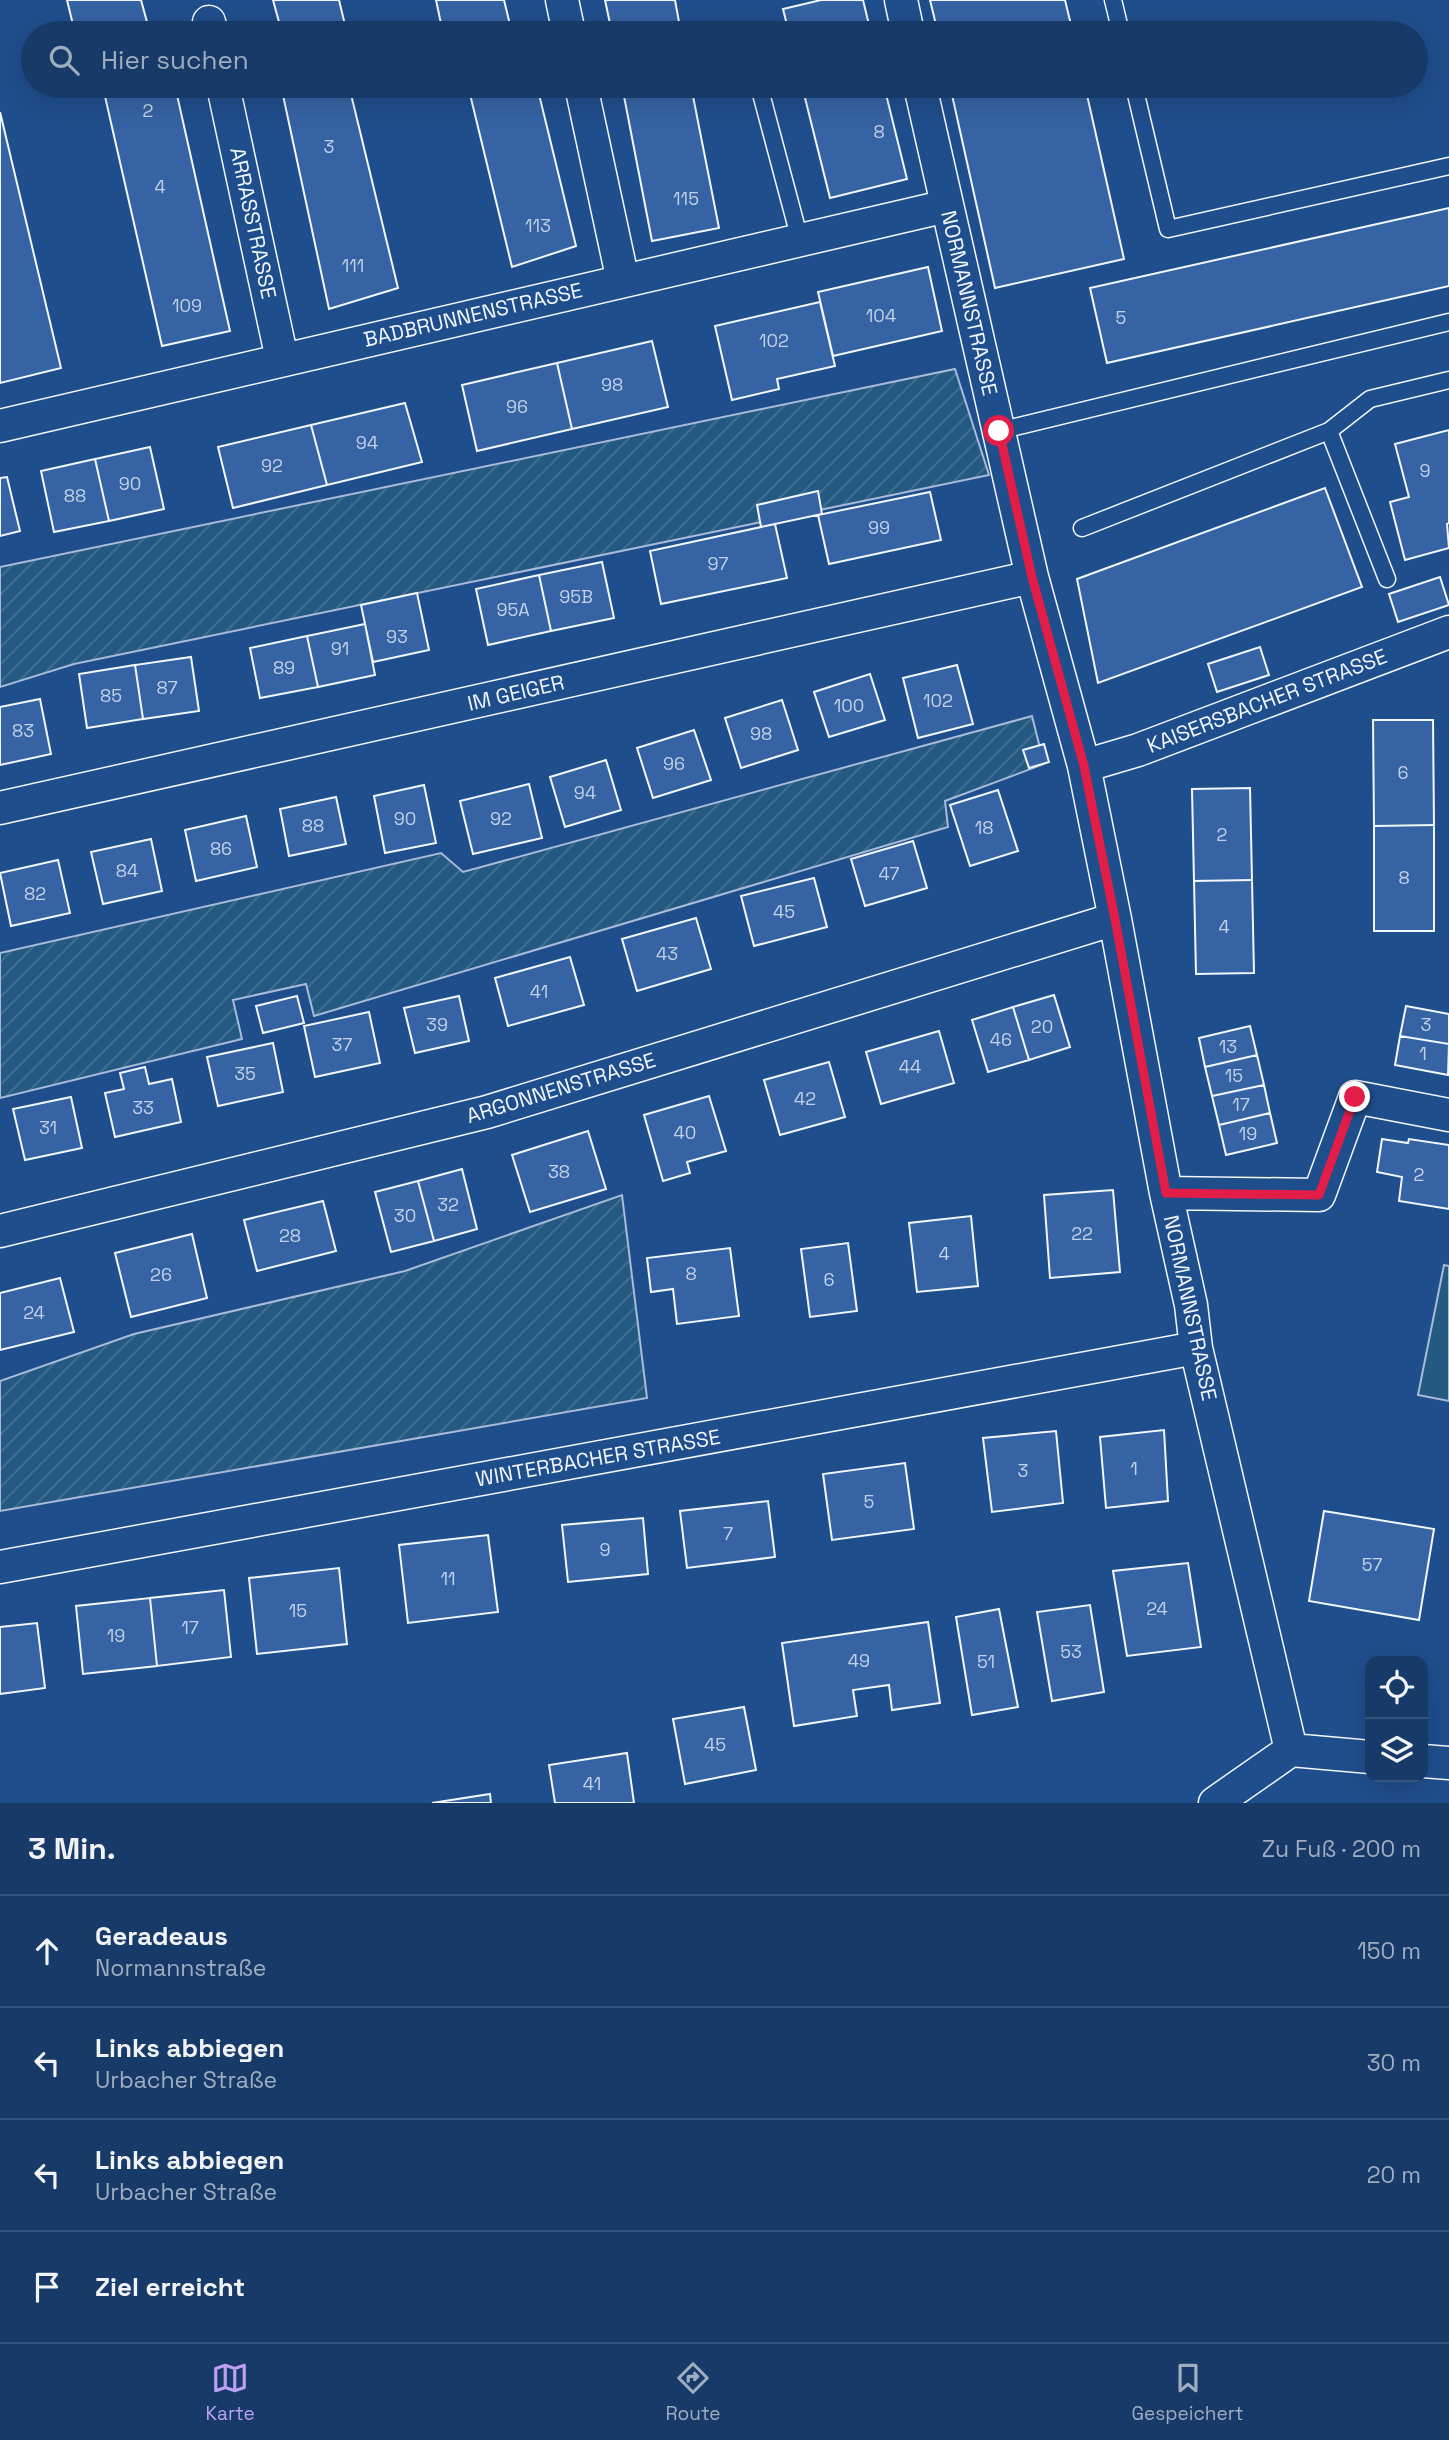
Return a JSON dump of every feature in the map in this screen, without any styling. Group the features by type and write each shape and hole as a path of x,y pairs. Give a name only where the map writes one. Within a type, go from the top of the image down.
{"street":[{"path":"562,0 566,21"},
{"path":"901,0 905,21"},
{"name":"ARRASSTRASSE","path":"226,98 282,359"},
{"path":"584,98 623,281"},
{"name":"NORMANNSTRASSE","path":"923,98 1032,577 1084,766 1166,1193 1191,1305 1196,1348 1291,1750"},
{"name":"BADBRUNNENSTRASSE","path":"0,426 947,206"},
{"name":"IM GEIGER","path":"0,808 1032,577"},
{"name":"KAISERSBACHER STRASSE","path":"1084,766 1138,750 1449,632"},
{"name":"ARGONNENSTRASSE","path":"0,1231 487,1112 1115,919"},
{"path":"1166,1193 1319,1195 1355,1097 1449,1115"},
{"name":"WINTERBACHER STRASSE","path":"0,1567 1196,1348"},
{"path":"1215,1803 1291,1750 1365,1757"},
{"path":"1428,1761 1449,1763"}],"lane":[{"path":"1113,0 1118,21"},
{"path":"762,98 800,240"},
{"path":"1137,98 1168,229 1449,166"},
{"path":"999,431 1449,322"},
{"path":"1082,528 1329,431 1370,399 1449,380"},
{"path":"1329,431 1387,579"}],"shaded area":[{"path":"955,369 989,475 74,664 0,687 0,567"},
{"path":"1032,716 1044,764 945,801 948,827 314,1016 306,984 233,1000 242,1039 0,1098 0,953 441,853 463,872"},
{"path":"622,1195 647,1398 0,1511 0,1381 134,1334 405,1271"},
{"path":"1444,1265 1449,1266 1449,1401 1418,1395"}],"building":[{"path":"67,0 141,0 147,21 72,21"},
{"path":"273,0 339,0 344,21 279,21"},
{"path":"436,0 504,0 509,21 440,21"},
{"path":"605,0 675,0 679,21 609,21"},
{"path":"821,0 863,0 868,21 786,21 783,9"},
{"path":"930,0 1065,0 1070,21 935,21"},
{"path":"105,98 178,98 230,331 162,346"},
{"path":"284,98 352,98 398,288 329,309"},
{"path":"471,98 540,98 576,246 512,267"},
{"path":"624,98 693,98 719,228 652,241"},
{"path":"805,98 887,98 907,179 830,198"},
{"path":"953,98 1088,98 1124,259 995,288"},
{"path":"0,112 61,368 0,383"},
{"path":"1449,208 1449,286 1107,363 1090,288"},
{"path":"928,267 942,331 833,356 818,292"},
{"path":"820,302 835,366 777,379 779,389 732,400 715,326"},
{"path":"652,341 668,407 572,429 557,363"},
{"path":"557,363 572,429 477,451 462,385"},
{"path":"405,403 422,462 327,485 311,425"},
{"path":"311,425 327,485 233,508 218,447"},
{"path":"1449,430 1449,548 1405,560 1390,502 1409,497 1395,444"},
{"path":"150,447 164,509 109,521 95,459"},
{"path":"95,459 109,521 54,532 41,471"},
{"path":"7,477 20,531 0,536 0,478"},
{"path":"1325,488 1362,587 1098,683 1077,579"},
{"path":"818,491 822,514 761,527 757,505"},
{"path":"930,492 941,540 829,564 818,515"},
{"path":"775,524 787,578 661,604 650,551"},
{"path":"602,562 614,618 551,631 539,575"},
{"path":"539,575 551,631 488,645 476,589"},
{"path":"1440,577 1449,605 1398,622 1389,594"},
{"path":"417,593 429,650 373,662 361,605"},
{"path":"365,624 375,675 318,687 307,636"},
{"path":"307,636 318,687 260,698 250,648"},
{"path":"1260,647 1269,675 1217,692 1208,664"},
{"path":"191,657 199,711 143,719 135,665"},
{"path":"135,665 143,719 87,728 79,674"},
{"path":"957,665 973,724 918,738 903,678"},
{"path":"870,674 885,720 829,737 814,692"},
{"path":"40,699 51,754 0,765 0,707"},
{"path":"782,700 798,750 741,768 725,718"},
{"path":"1373,720 1433,720 1434,825 1374,826"},
{"path":"694,730 711,780 653,798 637,748"},
{"path":"1044,744 1049,762 1029,768 1023,750"},
{"path":"606,760 621,810 565,827 550,777"},
{"path":"529,784 542,838 473,854 460,801"},
{"path":"424,785 436,843 385,853 374,796"},
{"path":"1250,788 1252,880 1194,881 1192,789"},
{"path":"998,790 1018,851 970,866 950,805"},
{"path":"336,797 346,844 289,856 280,809"},
{"path":"246,816 257,867 196,881 185,830"},
{"path":"1434,825 1434,931 1374,931 1374,826"},
{"path":"151,839 162,891 103,904 91,852"},
{"path":"913,841 927,888 865,906 851,859"},
{"path":"58,860 70,913 11,926 0,873"},
{"path":"814,878 827,927 754,946 741,896"},
{"path":"1252,880 1254,973 1196,974 1194,881"},
{"path":"696,918 711,969 637,991 622,939"},
{"path":"570,957 584,1005 508,1026 495,978"},
{"path":"1054,995 1070,1047 1029,1060 1013,1007"},
{"path":"297,996 304,1023 263,1033 256,1006"},
{"path":"459,996 469,1041 415,1053 404,1008"},
{"path":"1406,1006 1449,1014 1449,1044 1400,1036"},
{"path":"1013,1007 1029,1060 988,1072 972,1020"},
{"path":"369,1012 380,1063 315,1077 304,1026"},
{"path":"1250,1026 1257,1055 1205,1067 1199,1038"},
{"path":"939,1031 954,1083 881,1104 866,1052"},
{"path":"1400,1036 1449,1044 1448,1075 1395,1065"},
{"path":"273,1043 283,1092 218,1106 207,1057"},
{"path":"1257,1055 1264,1085 1212,1096 1205,1067"},
{"path":"829,1062 845,1117 780,1135 764,1080"},
{"path":"145,1067 149,1084 172,1079 181,1122 115,1137 105,1093 124,1089 120,1073"},
{"path":"1264,1085 1270,1113 1219,1125 1212,1096"},
{"path":"709,1096 726,1151 687,1162 690,1173 663,1181 644,1115"},
{"path":"71,1097 82,1148 25,1160 13,1109"},
{"path":"1270,1113 1277,1143 1226,1155 1219,1125"},
{"path":"588,1131 606,1189 530,1212 512,1155"},
{"path":"1382,1139 1408,1143 1409,1139 1449,1145 1449,1209 1399,1201 1402,1177 1377,1172"},
{"path":"462,1169 477,1229 434,1241 418,1181"},
{"path":"418,1181 434,1241 391,1252 375,1192"},
{"path":"1113,1190 1120,1272 1050,1278 1044,1195"},
{"path":"323,1201 336,1251 257,1271 244,1220"},
{"path":"971,1216 978,1286 917,1292 909,1223"},
{"path":"192,1234 207,1298 131,1317 115,1253"},
{"path":"848,1243 857,1311 810,1317 801,1249"},
{"path":"730,1248 739,1316 677,1324 673,1289 651,1292 647,1258"},
{"path":"60,1278 74,1332 0,1350 0,1293"},
{"path":"1164,1430 1168,1501 1106,1508 1100,1437"},
{"path":"1056,1431 1063,1503 992,1512 983,1438"},
{"path":"905,1463 914,1529 832,1540 823,1474"},
{"path":"768,1501 775,1557 687,1568 680,1511"},
{"path":"1324,1511 1434,1529 1419,1620 1309,1601"},
{"path":"643,1518 648,1574 568,1582 562,1525"},
{"path":"488,1535 498,1612 408,1623 399,1545"},
{"path":"1188,1563 1201,1647 1127,1656 1113,1571"},
{"path":"339,1568 347,1644 257,1654 249,1578"},
{"path":"224,1590 231,1657 157,1666 150,1598"},
{"path":"150,1598 157,1666 83,1674 76,1606"},
{"path":"1090,1605 1104,1692 1052,1701 1037,1612"},
{"path":"999,1609 1018,1707 972,1715 956,1617"},
{"path":"928,1622 940,1703 892,1710 889,1685 853,1690 857,1716 794,1726 782,1643"},
{"path":"37,1623 45,1688 0,1694 0,1627"},
{"path":"744,1707 756,1770 685,1784 673,1719"},
{"path":"627,1753 634,1803 555,1803 549,1765"},
{"path":"490,1794 491,1803 432,1803"}],"route":[{"path":"999,431 1032,577 1084,766 1166,1193 1319,1195 1355,1097"}]}
